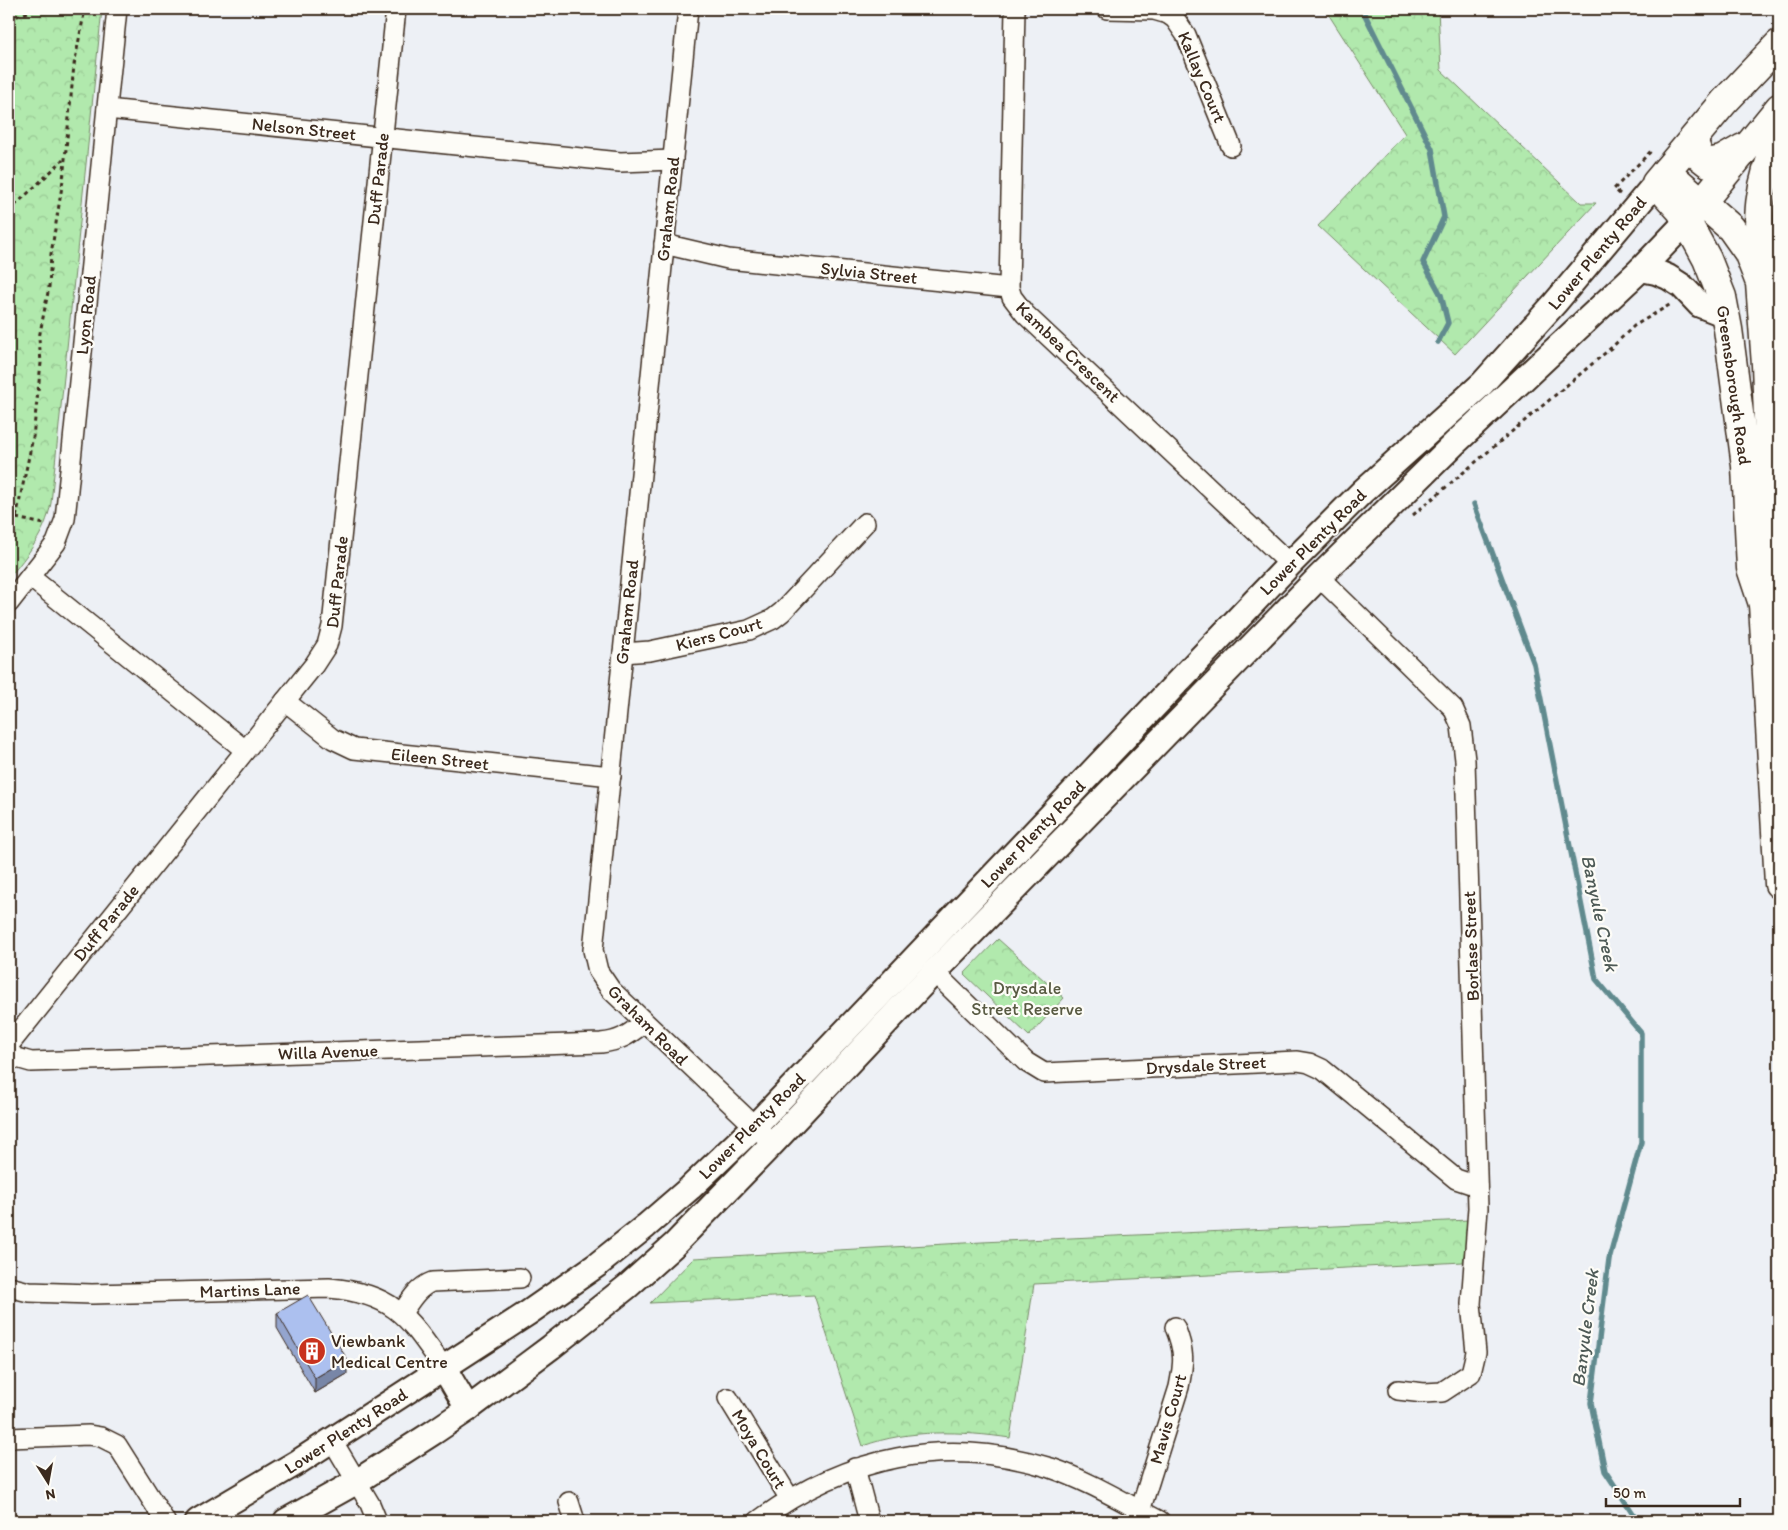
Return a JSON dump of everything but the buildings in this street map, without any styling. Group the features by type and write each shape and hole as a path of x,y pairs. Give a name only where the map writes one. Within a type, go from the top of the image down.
{"highway":[{"name":"Lower Plenty Road","path":"1661,177 1724,102 1779,44"},
{"name":"Lower Plenty Road","path":"1694,212 1746,146 1779,108"},
{"path":"1693,140 1699,156 1702,160 1708,162 1722,160 1746,146"},
{"path":"1762,306 1759,236 1760,196 1765,173 1779,140"},
{"name":"Greensborough Road","path":"1661,177 1681,211 1694,212 1731,228 1748,252 1758,276 1766,365 1774,569 1768,610 1779,884"},
{"name":"Greensborough Road","path":"1694,212 1701,247 1715,277 1726,315 1746,466 1751,568 1768,610"}],"main road":[{"name":"Lower Plenty Road","path":"198,1521 332,1440 528,1313 597,1265 683,1194 754,1127 1290,564 1363,491 1482,384 1555,303 1661,177"},
{"name":"Lower Plenty Road","path":"291,1520 356,1482 468,1409 628,1286 674,1245 934,972 1319,577 1455,443 1641,269 1694,212"},
{"path":"1641,269 1668,277 1682,286 1700,305 1726,315"},
{"path":"444,1368 468,1409"}],"street":[{"name":"Lyon Road","path":"9,603 56,543 65,519 117,9"},
{"name":"Duff Parade","path":"9,1045 323,653 331,636 396,9"},
{"name":"Graham Road","path":"688,9 594,950 598,971 611,990 773,1143"},
{"name":"Kambea Crescent","path":"1015,9 1010,288 1012,297 1026,314 1290,564"},
{"name":"Kallay Court","path":"1107,9 1154,10 1175,18 1186,36 1231,146"},
{"name":"Nelson Street","path":"107,109 672,167"},
{"name":"Sylvia Street","path":"663,253 1010,288"},
{"name":"Kiers Court","path":"623,653 650,651 749,630 773,619 782,612 865,523"},
{"path":"30,577 245,750"},
{"name":"Borlase Street","path":"1319,577 1453,708 1461,726 1465,770 1478,1208 1470,1304 1476,1352 1470,1373 1442,1392 1424,1393 1398,1390"},
{"name":"Eileen Street","path":"285,701 333,739 354,749 610,776"},
{"name":"Drysdale Street","path":"934,972 1026,1062 1044,1073 1297,1061 1309,1063 1322,1069 1456,1179 1477,1186"},
{"name":"Willa Avenue","path":"9,1052 18,1058 32,1062 601,1043 620,1040 644,1023"},
{"path":"402,1313 425,1284 432,1282 520,1278"},
{"name":"Martins Lane","path":"9,1288 29,1292 92,1294 348,1289 368,1294 386,1302 402,1313 444,1368"},
{"name":"Martins Lane","path":"9,1299 32,1302 51,1301 92,1294"},
{"name":"Mavis Court","path":"1140,1511 1182,1372 1184,1358 1182,1343 1175,1327"},
{"name":"Moya Court","path":"728,1398 790,1499"},
{"path":"9,1438 89,1435 109,1440 117,1445 165,1521"},
{"path":"332,1440 370,1504 377,1521"},
{"path":"758,1521 790,1499 819,1483 855,1468 903,1457 937,1452 998,1456 1052,1469 1079,1479 1160,1521"},
{"path":"855,1468 869,1521"},
{"path":"569,1502 575,1521"}],"path":[{"path":"9,19 38,9"},
{"path":"9,531 16,518 33,437 41,362 39,338 49,287 51,254 63,180 74,66 85,9"},
{"path":"9,211 64,159"},
{"path":"1409,519 1611,348 1634,326 1675,300"},
{"path":"16,518 48,525"}],"green space":[{"path":"9,9 102,9 51,503 40,534 9,578"},
{"path":"1325,9 1438,9 1441,70 1581,203 1596,203 1455,354 1318,226 1405,134"},
{"name":"Drysdale Street Reserve","path":"998,939 1064,998 1029,1036 964,974"},
{"path":"1469,1220 1463,1262 1034,1284 1010,1438 955,1433 917,1434 880,1440 863,1446 814,1295 650,1303 694,1258 982,1242"}],"waterway":[{"name":"Banyule Creek","path":"1362,9 1432,149 1444,217 1423,262 1441,295 1448,323 1438,342"},
{"name":"Banyule Creek","path":"1474,504 1534,664 1596,979 1641,1033 1641,1142 1609,1259 1591,1403 1605,1471 1638,1521"}],"place":[{"name":"Viewbank Medical Centre","path":"312,1351"}]}
